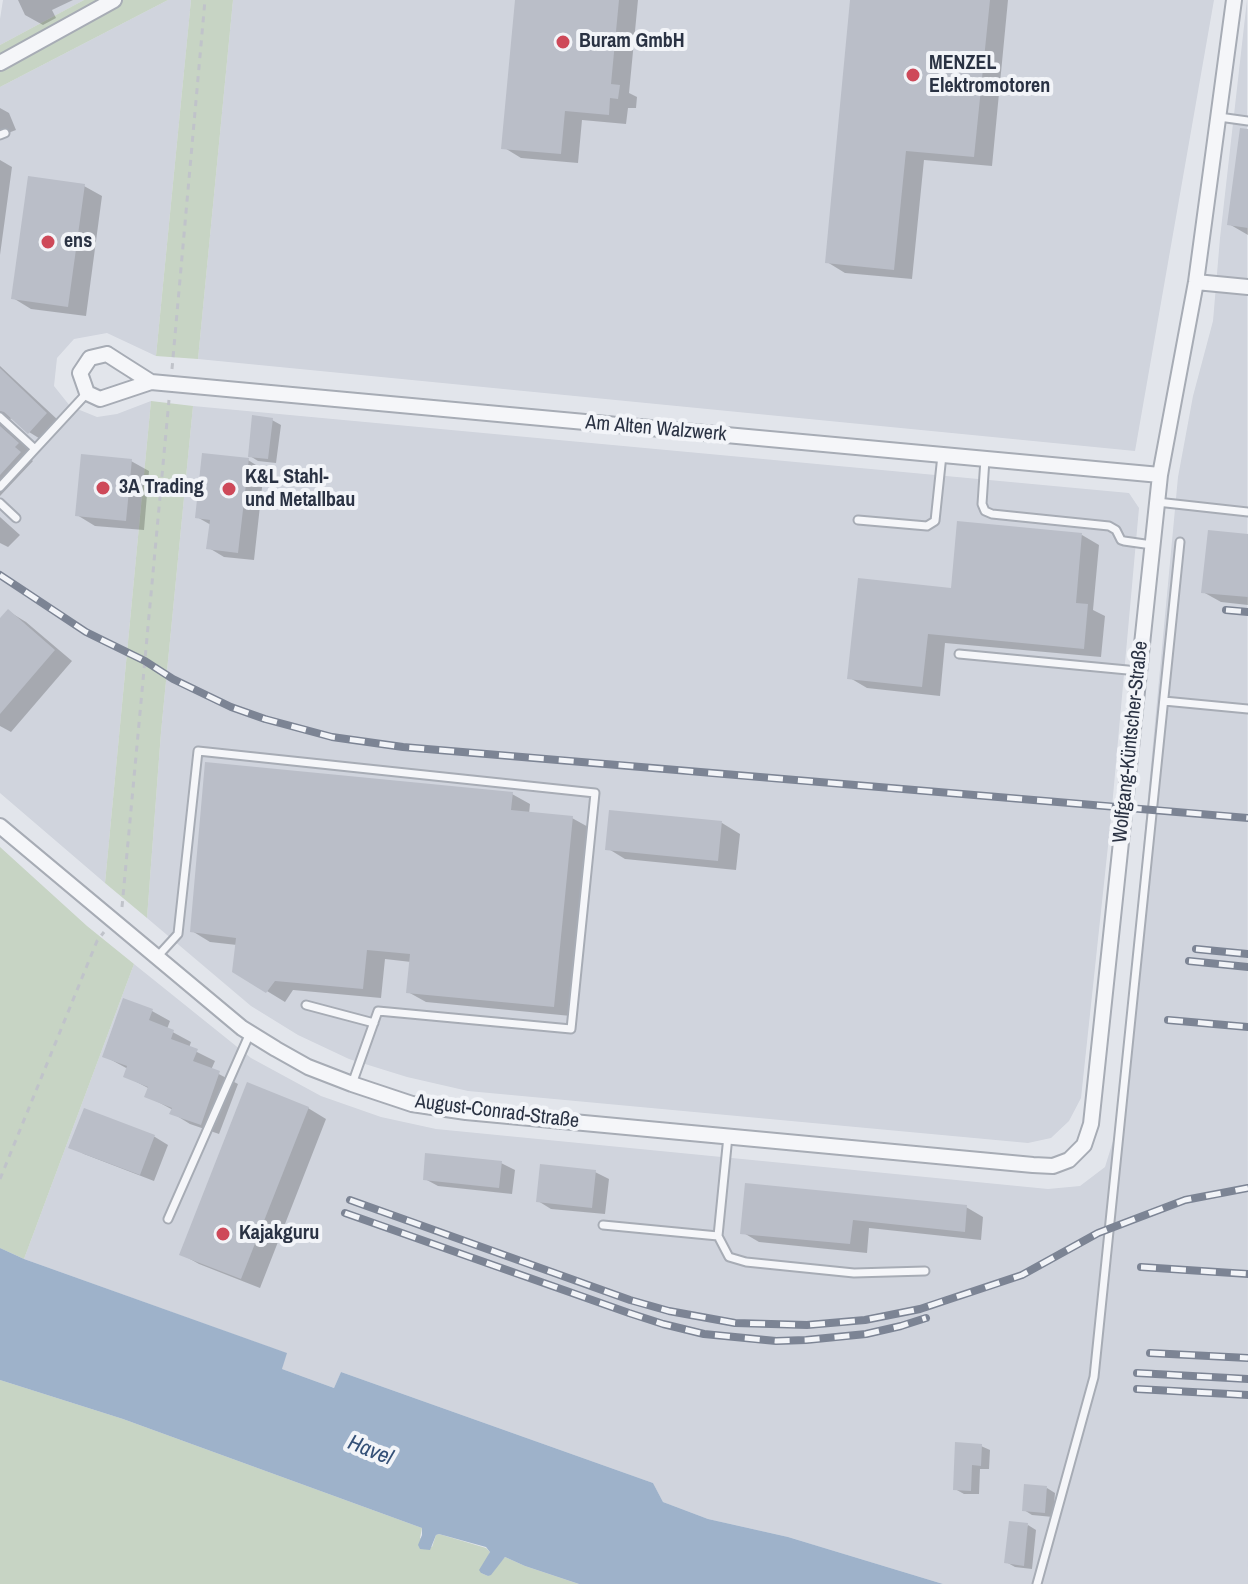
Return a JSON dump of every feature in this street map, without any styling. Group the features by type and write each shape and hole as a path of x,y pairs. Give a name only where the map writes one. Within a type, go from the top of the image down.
{"street":[{"path":"0,63 114,0"},
{"name":"Wolfgang-Küntscher-Straße","path":"1033,1165 1053,1166 1069,1160 1084,1145 1091,1124 1160,475 1196,282 1234,0"},
{"path":"1196,282 1248,287"},
{"name":"Am Alten Walzwerk","path":"151,382 107,354 90,358 80,373 87,393 100,399 151,382 170,383 1160,475"},
{"name":"August-Conrad-Straße","path":"0,826 250,1033 308,1067 412,1104 466,1112 1033,1165"}],"lane":[{"path":"1219,117 1248,121"},
{"path":"0,487 87,393"},
{"path":"0,417 35,449"},
{"path":"858,520 927,526 935,521 942,455"},
{"path":"985,459 982,504 985,511 1109,526 1116,530 1121,540 1152,545"},
{"path":"1157,502 1248,512"},
{"path":"0,503 16,518"},
{"path":"1037,1584 1094,1377 1180,542"},
{"path":"959,654 1138,671"},
{"path":"1164,701 1248,709"},
{"path":"157,957 178,934 198,751 595,793 571,1029 378,1011 352,1084"},
{"path":"306,1005 374,1023"},
{"path":"168,1219 250,1033"},
{"path":"728,1136 718,1236 729,1257 746,1262 854,1273 925,1271"},
{"path":"603,1225 718,1236"}],"path":[{"path":"0,1179 97,941 122,910 205,0"}],"shaded area":[{"path":"3,0 84,0 0,45"},
{"path":"168,0 191,0 156,356 107,333 74,339 57,358 54,386 70,406 97,417 117,414 151,401 105,883 0,793 0,87"},
{"path":"233,0 1214,0 1135,451 198,359"},
{"path":"1247,0 1248,1584 943,1584 788,1537 708,1519 663,1502 653,1483 341,1372 334,1388 282,1369 286,1353 24,1259 134,964 251,1058 321,1096 381,1117 436,1129 1048,1189 1080,1186 1105,1167 1117,1128 1178,477 1193,396 1213,321"},
{"path":"193,406 1129,493 1139,508 1111,818 1081,1098 1069,1121 1051,1138 1028,1143 468,1091 349,1059 298,1035 251,1006 147,918 161,732"}],"green space":[{"path":"84,0 168,0 0,87 0,45"},
{"path":"191,0 233,0 198,359 156,356"},
{"path":"151,401 193,406 161,732 147,918 105,883"},
{"path":"0,847 134,964 24,1259 0,1248"},
{"path":"0,1380 123,1419 422,1528 420,1538 432,1547 439,1534 486,1548 490,1552 481,1573 488,1576 505,1557 579,1584 0,1584"}],"water":[{"name":"Havel","path":"0,1248 287,1353 282,1369 334,1388 341,1372 653,1483 663,1502 708,1519 788,1537 943,1584 579,1584 505,1557 488,1576 479,1570 490,1552 486,1547 439,1534 430,1550 420,1549 422,1528 123,1419 0,1380"}],"building":[{"name":"Buram GmbH","path":"515,0 619,0 611,84 620,85 618,99 610,98 609,115 565,111 561,154 501,149"},
{"name":"MENZEL Elektromotoren","path":"850,0 990,0 974,157 906,151 894,270 825,263"},
{"path":"1240,128 1248,129 1248,228 1227,225"},
{"name":"ens","path":"28,176 85,184 68,307 11,299"},
{"path":"0,368 47,413 28,434 0,411"},
{"path":"252,415 273,418 268,459 248,457"},
{"path":"0,426 19,443 15,447 21,452 0,475"},
{"name":"K&L Stahl- und Metallbau","path":"202,453 249,458 238,553 206,549 210,520 195,518"},
{"name":"3A Trading","path":"81,454 132,459 126,521 75,516"},
{"path":"957,521 1082,533 1076,603 1088,604 1084,649 928,634 922,687 847,679 858,578 951,588"},
{"path":"1208,530 1248,534 1248,597 1201,593"},
{"path":"8,609 55,650 0,714 0,618"},
{"path":"205,762 513,792 511,810 573,816 554,1007 406,993 410,954 367,950 363,989 275,981 266,993 232,972 236,938 190,932"},
{"path":"609,810 722,821 718,861 605,850"},
{"path":"123,998 153,1009 149,1020 174,1030 171,1039 198,1049 193,1061 220,1071 201,1125 169,1114 172,1108 144,1097 148,1087 123,1077 127,1066 102,1057"},
{"path":"247,1082 309,1107 241,1279 179,1255"},
{"path":"84,1108 155,1135 140,1175 68,1148"},
{"path":"425,1153 502,1161 499,1188 423,1180"},
{"path":"540,1164 596,1170 592,1208 536,1202"},
{"path":"745,1183 967,1205 965,1232 853,1220 850,1244 740,1234"},
{"path":"955,1442 982,1444 981,1466 972,1465 971,1491 953,1490"},
{"path":"1024,1484 1047,1486 1045,1513 1022,1511"},
{"path":"1009,1521 1028,1523 1024,1566 1004,1563"}],"railway":[{"path":"0,575 86,632 145,661 173,679 231,707 332,737 403,747 1248,818"},
{"path":"1226,610 1248,612"},
{"path":"1196,949 1248,954"},
{"path":"1189,961 1248,967"},
{"path":"1168,1020 1248,1027"},
{"path":"350,1200 630,1300 669,1311 735,1323 807,1325 865,1320 920,1309 1022,1275 1098,1233 1185,1200 1248,1188"},
{"path":"345,1213 629,1313 704,1334 776,1341 806,1340 866,1334 926,1318"},
{"path":"1141,1267 1248,1274"},
{"path":"1150,1353 1248,1358"},
{"path":"1137,1373 1248,1379"},
{"path":"1137,1389 1248,1395"}],"place":[{"name":"Buram GmbH","path":"563,42"},
{"name":"MENZEL Elektromotoren","path":"913,75"},
{"name":"ens","path":"48,242"},
{"name":"3A Trading","path":"103,488"},
{"name":"K&L Stahl- und Metallbau","path":"229,489"},
{"name":"Kajakguru","path":"223,1234"}]}
